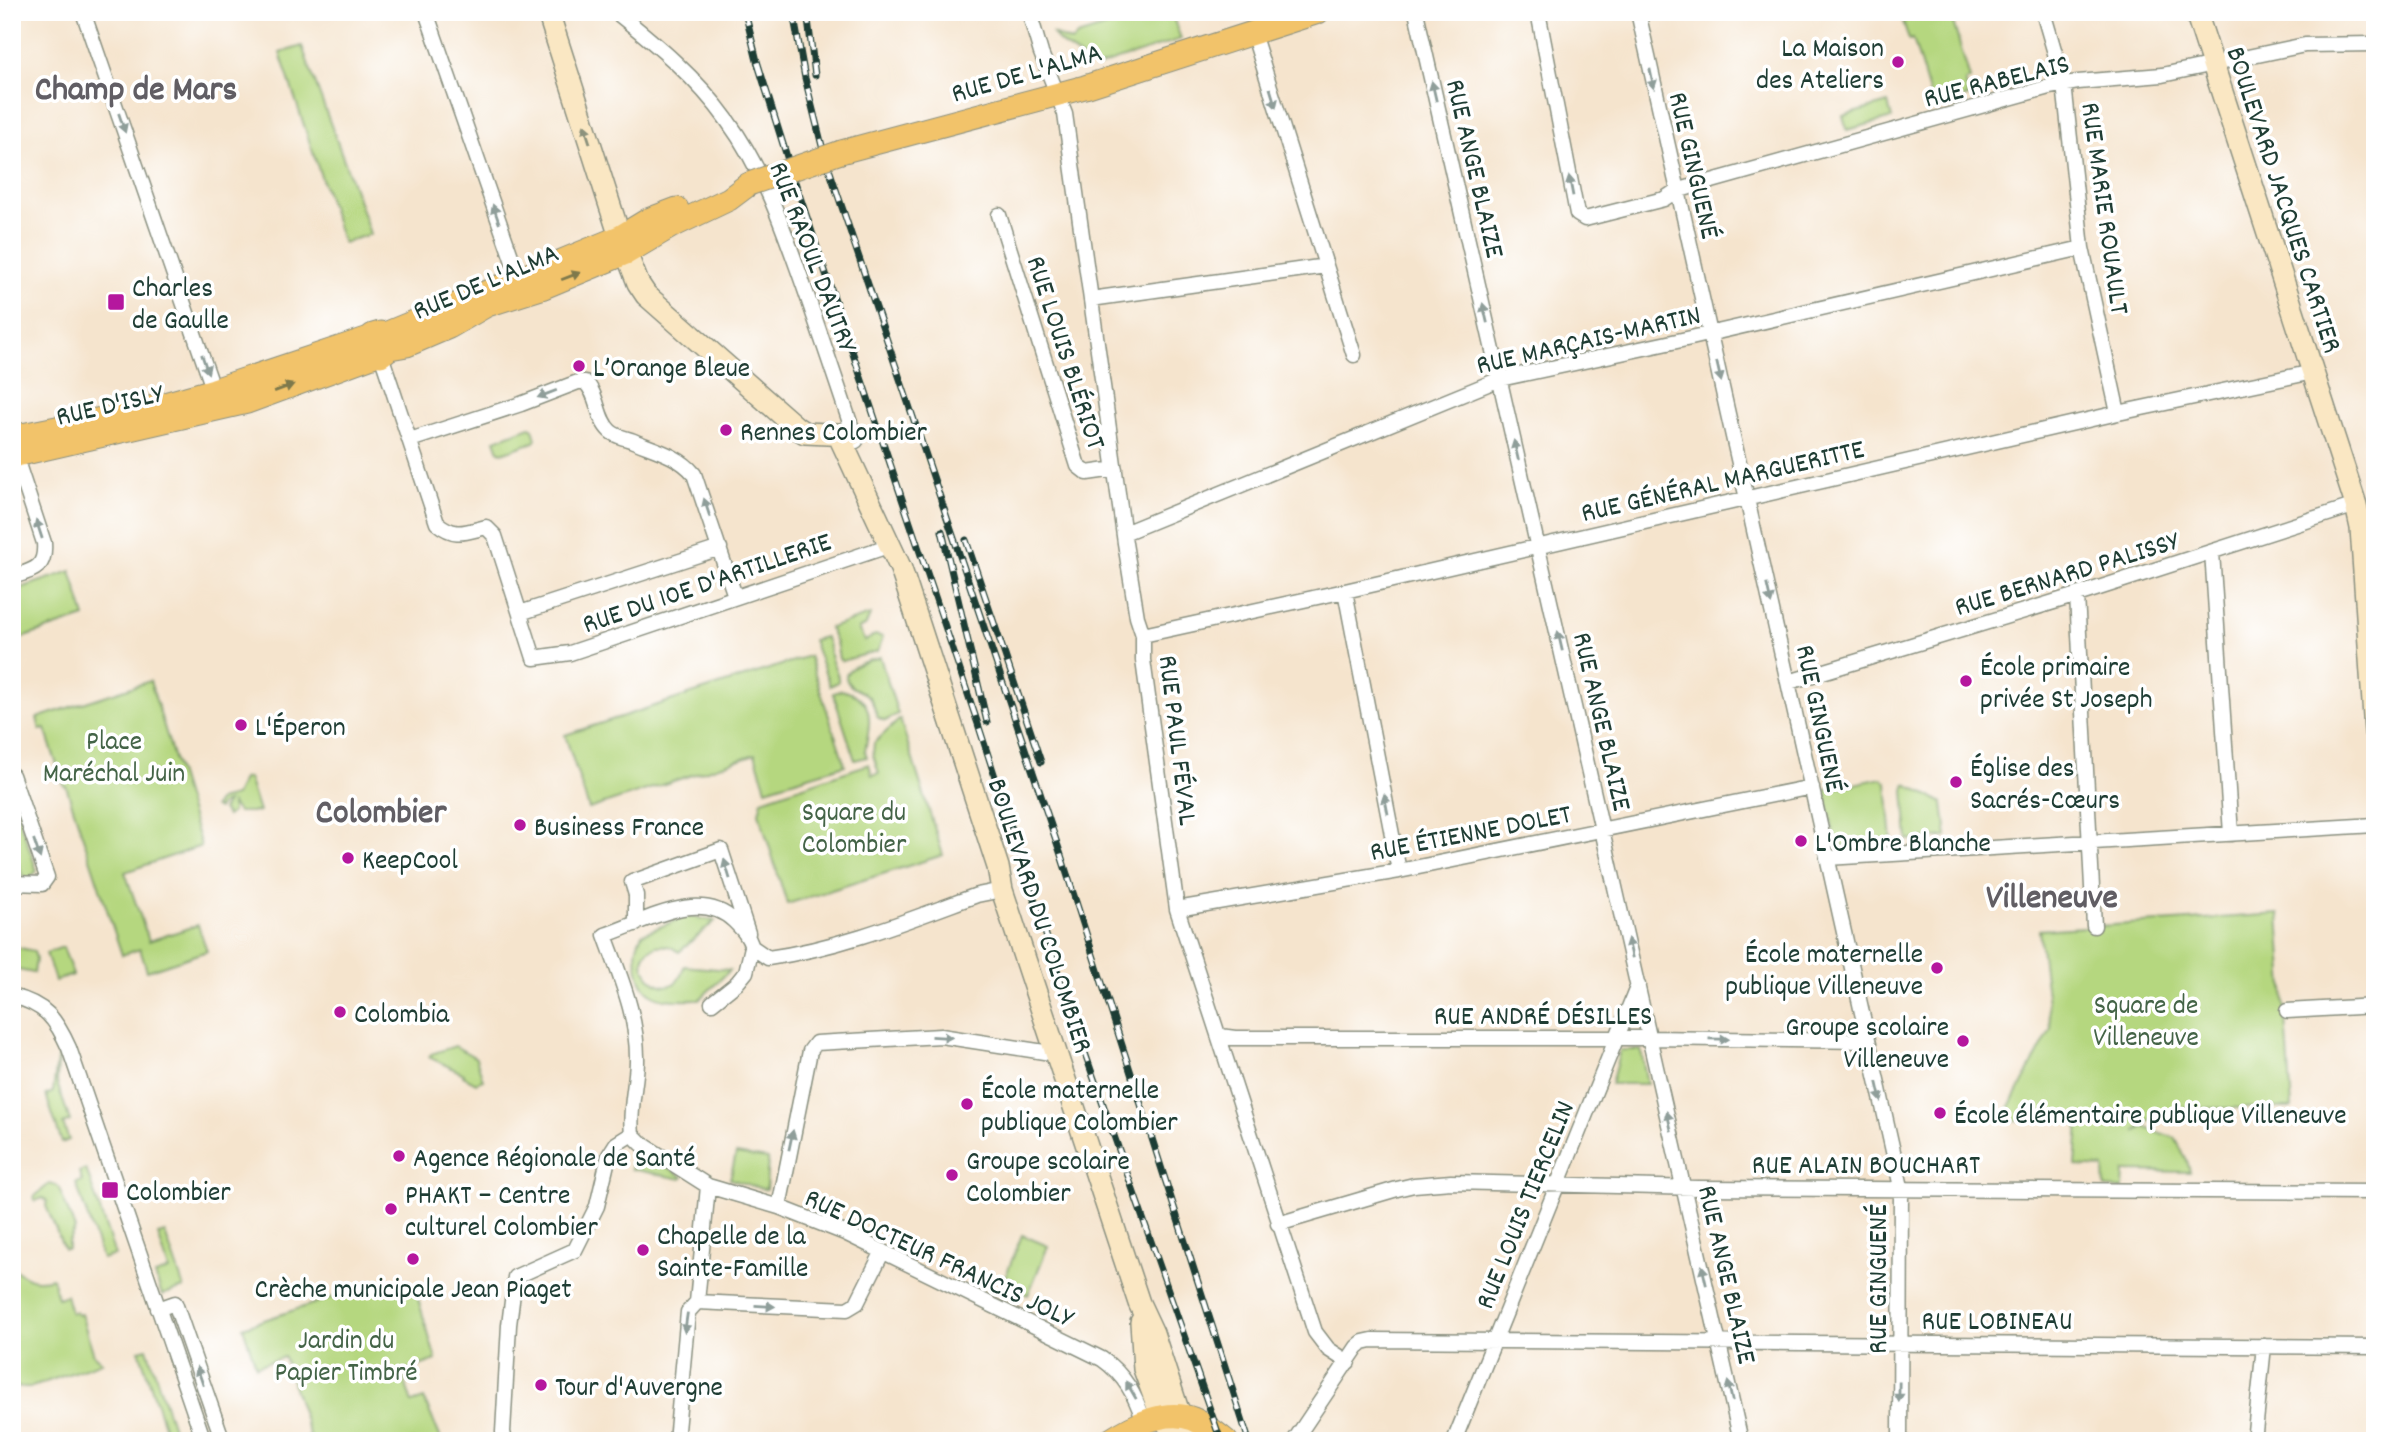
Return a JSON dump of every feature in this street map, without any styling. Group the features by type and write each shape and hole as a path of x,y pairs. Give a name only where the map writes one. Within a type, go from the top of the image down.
{"main road":[{"path":"548,12 623,245 640,288 653,303 788,422 805,433 848,438"},
{"name":"RUE DE L'ALMA","path":"380,346 407,345 449,327 487,305 544,287 623,245 648,220 731,186 749,184 841,152 967,120 1110,79 1318,12"},
{"name":"BOULEVARD JACQUES CARTIER","path":"2196,12 2356,505 2361,527 2375,732"},
{"name":"RUE DE L'ALMA","path":"218,402 247,402 380,346 519,279 623,245"},
{"name":"RUE D'ISLY","path":"13,449 218,402"},
{"name":"BOULEVARD DU COLOMBIER","path":"848,438 849,455 864,494 901,569 990,841 1002,890 1139,1303 1153,1333 1172,1395 1164,1418"},
{"name":"BOULEVARD DU COLOMBIER","path":"1139,1303 1144,1369 1154,1401 1164,1418"},
{"path":"1164,1418 1178,1441"},
{"path":"1164,1418 1194,1441"},
{"path":"1109,1441 1164,1418 1200,1423 1226,1441"}],"street":[{"path":"83,12 218,402"},
{"path":"426,12 519,279"},
{"name":"RUE RAOUL DAUTRY","path":"616,12 708,96 750,154 777,213 837,383 848,438"},
{"name":"RUE PAUL FÉVAL","path":"1029,12 1065,114 1124,533 1137,617 1143,635 1143,660 1177,909 1315,1332 1328,1349 1348,1362"},
{"name":"RUE ANGE BLAIZE","path":"1416,12 1741,1441"},
{"name":"RUE RABELAIS","path":"1538,12 1577,214 1586,219 1664,199 1676,191 2049,87 2162,75 2305,45 2375,44"},
{"name":"RUE GINGUENÉ","path":"1637,12 1901,1187 1899,1441"},
{"name":"RUE MARIE ROUAULT","path":"2043,12 2064,84 2082,248 2118,413"},
{"path":"1253,33 1354,355"},
{"name":"RUE LOUIS BLÉRIOT","path":"999,215 1078,466 1087,473 1115,469"},
{"name":"RUE MARÇAIS-MARTIN","path":"1124,533 1500,379 1710,334 2082,248"},
{"path":"1091,299 1326,266"},
{"path":"380,346 437,523 448,532 461,534 486,527 495,536 520,613 720,548"},
{"name":"RUE GÉNÉRAL MARGUERITTE","path":"1143,635 1345,592 2118,413 2313,372"},
{"path":"410,440 521,404 578,382 585,382 592,391 602,419 610,431 673,457 691,471 699,483 735,596"},
{"path":"12,577 40,565 44,552 44,544 13,449"},
{"name":"RUE BERNARD PALISSY","path":"1789,682 2356,505"},
{"name":"RUE DU 10E D'ARTILLERIE","path":"520,613 534,658 570,653 891,545"},
{"path":"2212,552 2231,834"},
{"path":"1345,592 1399,871"},
{"path":"2077,594 2094,926"},
{"path":"12,775 47,877 42,884 12,883"},
{"name":"RUE ÉTIENNE DOLET","path":"1177,909 1399,871 1812,787"},
{"path":"1827,858 2375,825"},
{"path":"636,924 634,889 721,850 750,941 746,972 712,1003"},
{"path":"505,1441 503,1432 509,1325 515,1277 575,1250 597,1206 608,1155 616,1144 632,1134 636,1036 631,1006 605,934 676,910 701,906 729,916 768,958 831,945 977,895 1002,890"},
{"name":"RUE LOUIS TIERCELIN","path":"1454,1441 1638,985"},
{"path":"12,996 41,1008 54,1020 69,1048 204,1441"},
{"path":"2287,1012 2375,1006"},
{"path":"779,1207 810,1051 816,1043 941,1036 1057,1054"},
{"name":"RUE ANDRÉ DÉSILLES","path":"1220,1036 1867,1041"},
{"name":"RUE DOCTEUR FRANCIS JOLY","path":"632,1134 708,1186 779,1207 845,1233 1102,1359 1116,1368 1130,1388 1164,1418"},
{"name":"RUE ALAIN BOUCHART","path":"1278,1224 1414,1185 1451,1182 1684,1187 2375,1192"},
{"path":"676,1441 688,1312 696,1302 708,1186"},
{"path":"696,1302 847,1309 856,1303 883,1251"},
{"path":"158,1309 175,1303 223,1441"},
{"name":"RUE LOBINEAU","path":"1294,1441 1357,1347 1372,1340 2375,1348"},
{"path":"2253,1441 2264,1346"},
{"path":"1116,1368 1133,1364 1142,1347"}],"green space":[{"path":"1153,12 1171,12 1181,39 1097,67 1053,34 1072,42 1077,36"},
{"path":"1900,12 1950,12 1970,79 1965,81 1969,96 1933,106 1913,39 1909,40"},
{"path":"302,46 370,234 343,243 280,53"},
{"path":"1888,103 1892,118 1847,130 1843,116"},
{"path":"530,427 536,439 534,442 502,453 499,451 495,440"},
{"path":"71,571 85,617 12,641 12,591"},
{"path":"870,615 866,625 858,629 865,641 875,635 883,637 878,651 842,661 829,628"},
{"path":"825,637 838,679 838,682 830,686 813,640"},
{"path":"809,656 845,765 766,789 755,754 589,809 565,735"},
{"path":"880,657 898,714 885,721 877,717 869,697 852,687 846,679 850,669"},
{"name":"Place Maréchal Juin","path":"150,681 201,846 125,872 149,941 198,925 207,951 147,971 140,949 122,955 66,786 45,729 40,730 37,718"},
{"path":"841,690 853,694 866,705 869,721 865,751 867,757 855,760 833,693"},
{"name":"Square du Colombier","path":"900,719 943,855 787,904 759,813 762,800 869,764 872,775 879,773 873,755 874,743"},
{"path":"248,778 259,812 238,812 232,804 232,812 227,816 222,810 227,802 218,809 214,807 219,800 235,796 243,779"},
{"path":"1882,778 1887,783 1892,842 1836,846 1825,790"},
{"path":"1906,784 1943,803 1947,837 1908,840 1904,790"},
{"path":"17,813 37,871 29,878 23,877 12,846 12,814"},
{"name":"Square de Villeneuve","path":"2279,914 2292,1108 2182,1108 2153,1117 2135,1132 2144,1127 2175,1138 2190,1172 2124,1171 2123,1189 2105,1188 2104,1168 2076,1166 2079,1120 2012,1120 2006,1114 2051,1029 2039,930"},
{"path":"687,916 715,921 679,952 663,945 647,953 643,962 652,979 660,985 670,985 678,980 684,966 730,970 699,1000 660,998 653,995 641,982 636,960 638,943 642,934"},
{"path":"12,946 34,951 34,973 12,969"},
{"path":"63,947 73,975 55,981 46,953"},
{"path":"455,1046 476,1058 483,1080 476,1083 429,1057"},
{"path":"1620,1050 1641,1050 1647,1084 1611,1084"},
{"path":"58,1053 57,1083 70,1121 63,1124 69,1140 62,1143 46,1095 53,1092"},
{"path":"635,1145 683,1177 681,1179 631,1169"},
{"path":"736,1154 768,1159 766,1190 730,1179"},
{"path":"86,1169 115,1255 102,1259 76,1183 82,1181 79,1172"},
{"path":"49,1184 58,1186 75,1229 68,1242 68,1249 64,1249 46,1206 47,1201 43,1198 35,1201 34,1197"},
{"path":"165,1233 184,1288 162,1295 155,1275 169,1270 158,1235"},
{"path":"1022,1235 1048,1246 1028,1295 1002,1285"},
{"path":"12,1267 30,1279 52,1278 58,1298 66,1295 71,1313 81,1314 94,1355 102,1362 32,1387 12,1387"},
{"name":"Jardin du Papier Timbré","path":"379,1282 414,1285 436,1360 402,1372 412,1403 424,1399 442,1441 299,1441 310,1437 284,1357 256,1366 243,1327"},
{"path":"147,1348 177,1441 169,1441 139,1350"}],"railway":[{"path":"745,12 757,61 793,176 978,724 1072,1016 1221,1441"},
{"path":"793,12 805,78 824,154 1060,852 1249,1441"},
{"path":"807,12 815,75"},
{"path":"942,531 987,722"},
{"path":"966,540 1041,762"}],"place":[{"name":"La Maison des Ateliers","path":"1898,62"},
{"name":"Charles de Gaulle","path":"116,302"},
{"name":"L’Orange Bleue","path":"579,366"},
{"name":"Rennes Colombier","path":"726,430"},
{"name":"École primaire privée St Joseph","path":"1966,681"},
{"name":"L'Éperon","path":"241,725"},
{"name":"Église des Sacrés-Cœurs","path":"1956,782"},
{"name":"Business France","path":"520,825"},
{"name":"L'Ombre Blanche","path":"1801,841"},
{"name":"KeepCool","path":"348,858"},
{"name":"École maternelle publique Villeneuve","path":"1937,968"},
{"name":"Colombia","path":"340,1012"},
{"name":"Groupe scolaire Villeneuve","path":"1963,1041"},
{"name":"École maternelle publique Colombier","path":"967,1104"},
{"name":"École élémentaire publique Villeneuve","path":"1940,1113"},
{"name":"Agence Régionale de Santé","path":"399,1156"},
{"name":"Groupe scolaire Colombier","path":"952,1175"},
{"name":"Colombier","path":"110,1190"},
{"name":"PHAKT – Centre culturel Colombier","path":"391,1209"},
{"name":"Chapelle de la Sainte-Famille","path":"643,1250"},
{"name":"Crèche municipale Jean Piaget","path":"413,1259"},
{"name":"Tour d'Auvergne","path":"541,1385"}],"district":[{"name":"Champ de Mars","path":"136,87"},
{"name":"Colombier","path":"381,810"},
{"name":"Villeneuve","path":"2052,895"}]}
